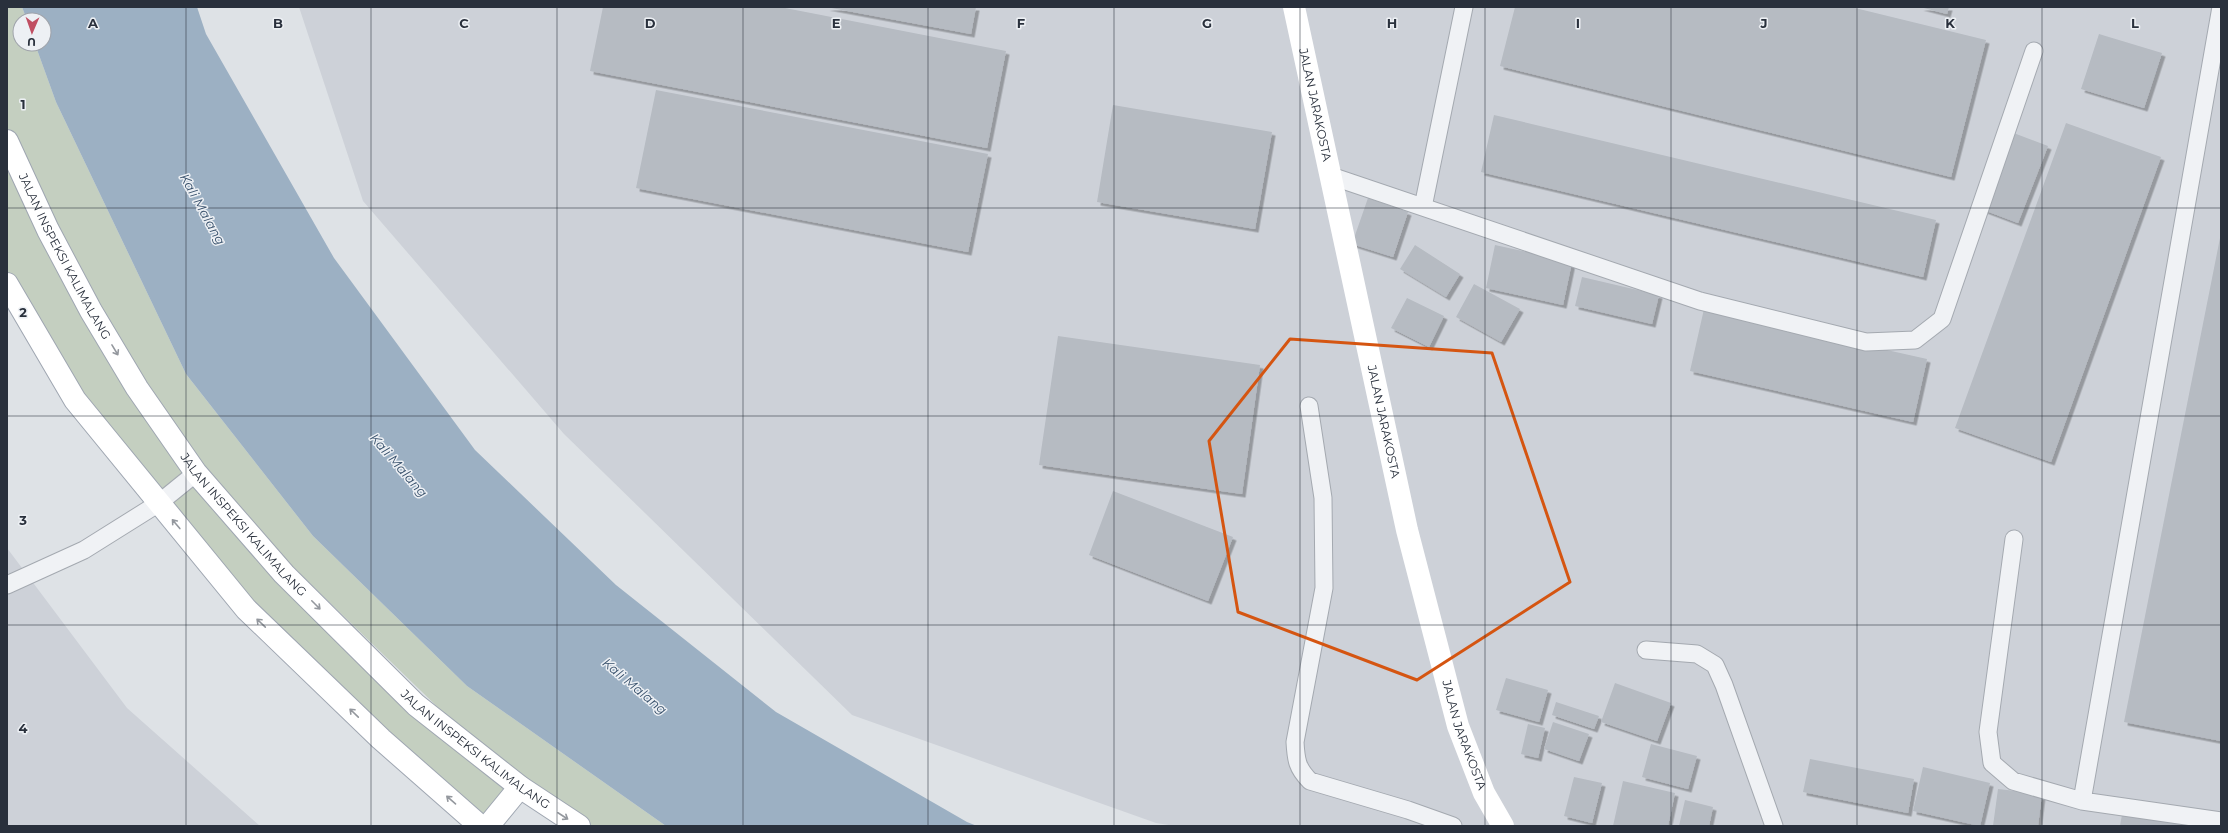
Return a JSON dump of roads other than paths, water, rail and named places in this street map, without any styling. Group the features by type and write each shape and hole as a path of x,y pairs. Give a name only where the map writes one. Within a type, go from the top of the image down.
{"main road":[{"name":"JALAN JARAKOSTA","path":"1294,7 1407,530 1458,726 1484,793 1503,826"},
{"name":"JALAN INSPEKSI KALIMALANG","path":"7,141 48,230 92,311 137,388 196,473 284,574 416,705 520,787 579,826"},
{"path":"7,284 75,400 246,609 381,739 480,826"},
{"path":"488,826 520,787"}],"lane":[{"path":"1423,207 1464,7"},
{"path":"2082,801 2221,7"},
{"path":"1330,176 1700,301 1866,342 1915,340 1942,319 2034,51"},
{"path":"1309,406 1323,498 1324,588 1295,742 1296,758 1300,772 1310,781 1408,810 1452,826"},
{"path":"7,585 84,550 159,503 196,473"},
{"path":"2014,538 1988,732 1992,763 2013,781 2082,801 2221,821"},
{"path":"1646,650 1697,654 1715,665 1724,685 1774,826"}],"water":[{"name":"Kali Malang","path":"22,7 197,7 206,34 334,258 475,450 616,585 776,712 967,822 977,826 666,826 467,686 313,536 186,374 56,102 38,52 52,52 52,12 24,12"}]}
